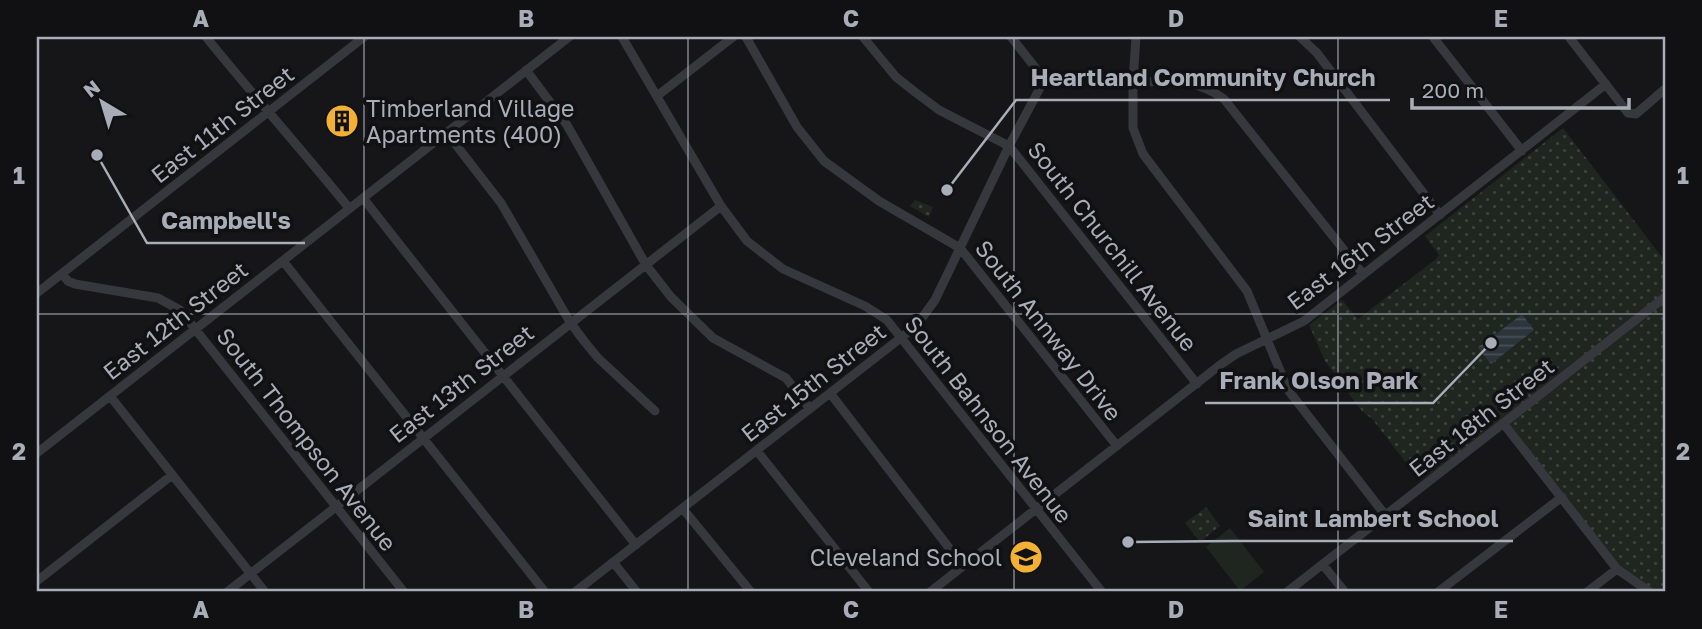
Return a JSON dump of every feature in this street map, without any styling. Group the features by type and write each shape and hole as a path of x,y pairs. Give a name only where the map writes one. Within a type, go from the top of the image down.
{"street":[{"path":"206,37 349,208"},
{"name":"East 11th Street","path":"38,290 365,37"},
{"name":"East 12th Street","path":"37,453 569,37"},
{"name":"South Bahnson Avenue","path":"622,37 721,206 747,241 764,256 808,281 872,309 887,320 1102,592"},
{"path":"657,96 733,37"},
{"name":"South Annway Drive","path":"746,37 797,127 824,160 879,201 960,248 1117,446"},
{"name":"South Churchill Avenue","path":"863,37 896,76 939,110 1009,146 1197,384"},
{"path":"1011,37 1045,80 1189,82 1210,89 1224,99 1363,274"},
{"path":"1136,37 1132,118 1143,154 1247,291 1288,390 1385,516"},
{"path":"1300,37 1317,53 1440,215"},
{"path":"1433,37 1522,151"},
{"path":"1569,37 1629,113 1636,114 1665,89"},
{"path":"526,70 567,125 646,265 685,314 713,338 786,378 810,409"},
{"name":"East 15th Street","path":"575,592 916,326 931,306 1009,146 1045,80"},
{"name":"East 16th Street","path":"930,592 1228,360 1304,321 1606,84"},
{"path":"446,132 501,203 570,322 598,358 655,411"},
{"path":"363,198 636,545"},
{"name":"East 13th Street","path":"227,592 721,206"},
{"path":"282,261 545,592"},
{"name":"South Thompson Avenue","path":"62,274 75,284 158,298 172,304 196,329 404,592"},
{"name":"East 18th Street","path":"1287,592 1665,297"},
{"path":"830,393 963,566"},
{"path":"110,396 265,592"},
{"path":"1503,423 1617,569 1650,592"},
{"path":"757,451 869,592"},
{"path":"37,581 172,475"},
{"path":"1438,592 1562,497"},
{"path":"683,509 751,592"},
{"path":"613,562 637,592"},
{"path":"1322,565 1345,592"},
{"path":"1587,592 1617,569"}],"shaded area":[{"path":"1563,128 1665,261 1665,592 1650,592 1617,569 1503,424 1420,481 1325,361 1309,325 1342,300 1358,319 1436,259 1439,255 1425,236"},
{"path":"915,200 933,207 929,217 910,206"},
{"path":"1522,314 1534,330 1491,364 1478,348"},
{"path":"1206,507 1220,526 1200,542 1185,523"},
{"path":"1230,528 1264,572 1240,591 1206,547"}],"place":[{"name":"Timberland Village Apartments (400)","path":"342,121"},
{"name":"Campbell's","path":"97,155"},
{"name":"Heartland Community Church","path":"947,190"},
{"name":"Frank Olson Park","path":"1491,343"},
{"name":"Saint Lambert School","path":"1128,542"},
{"name":"Cleveland School","path":"1026,557"}]}
